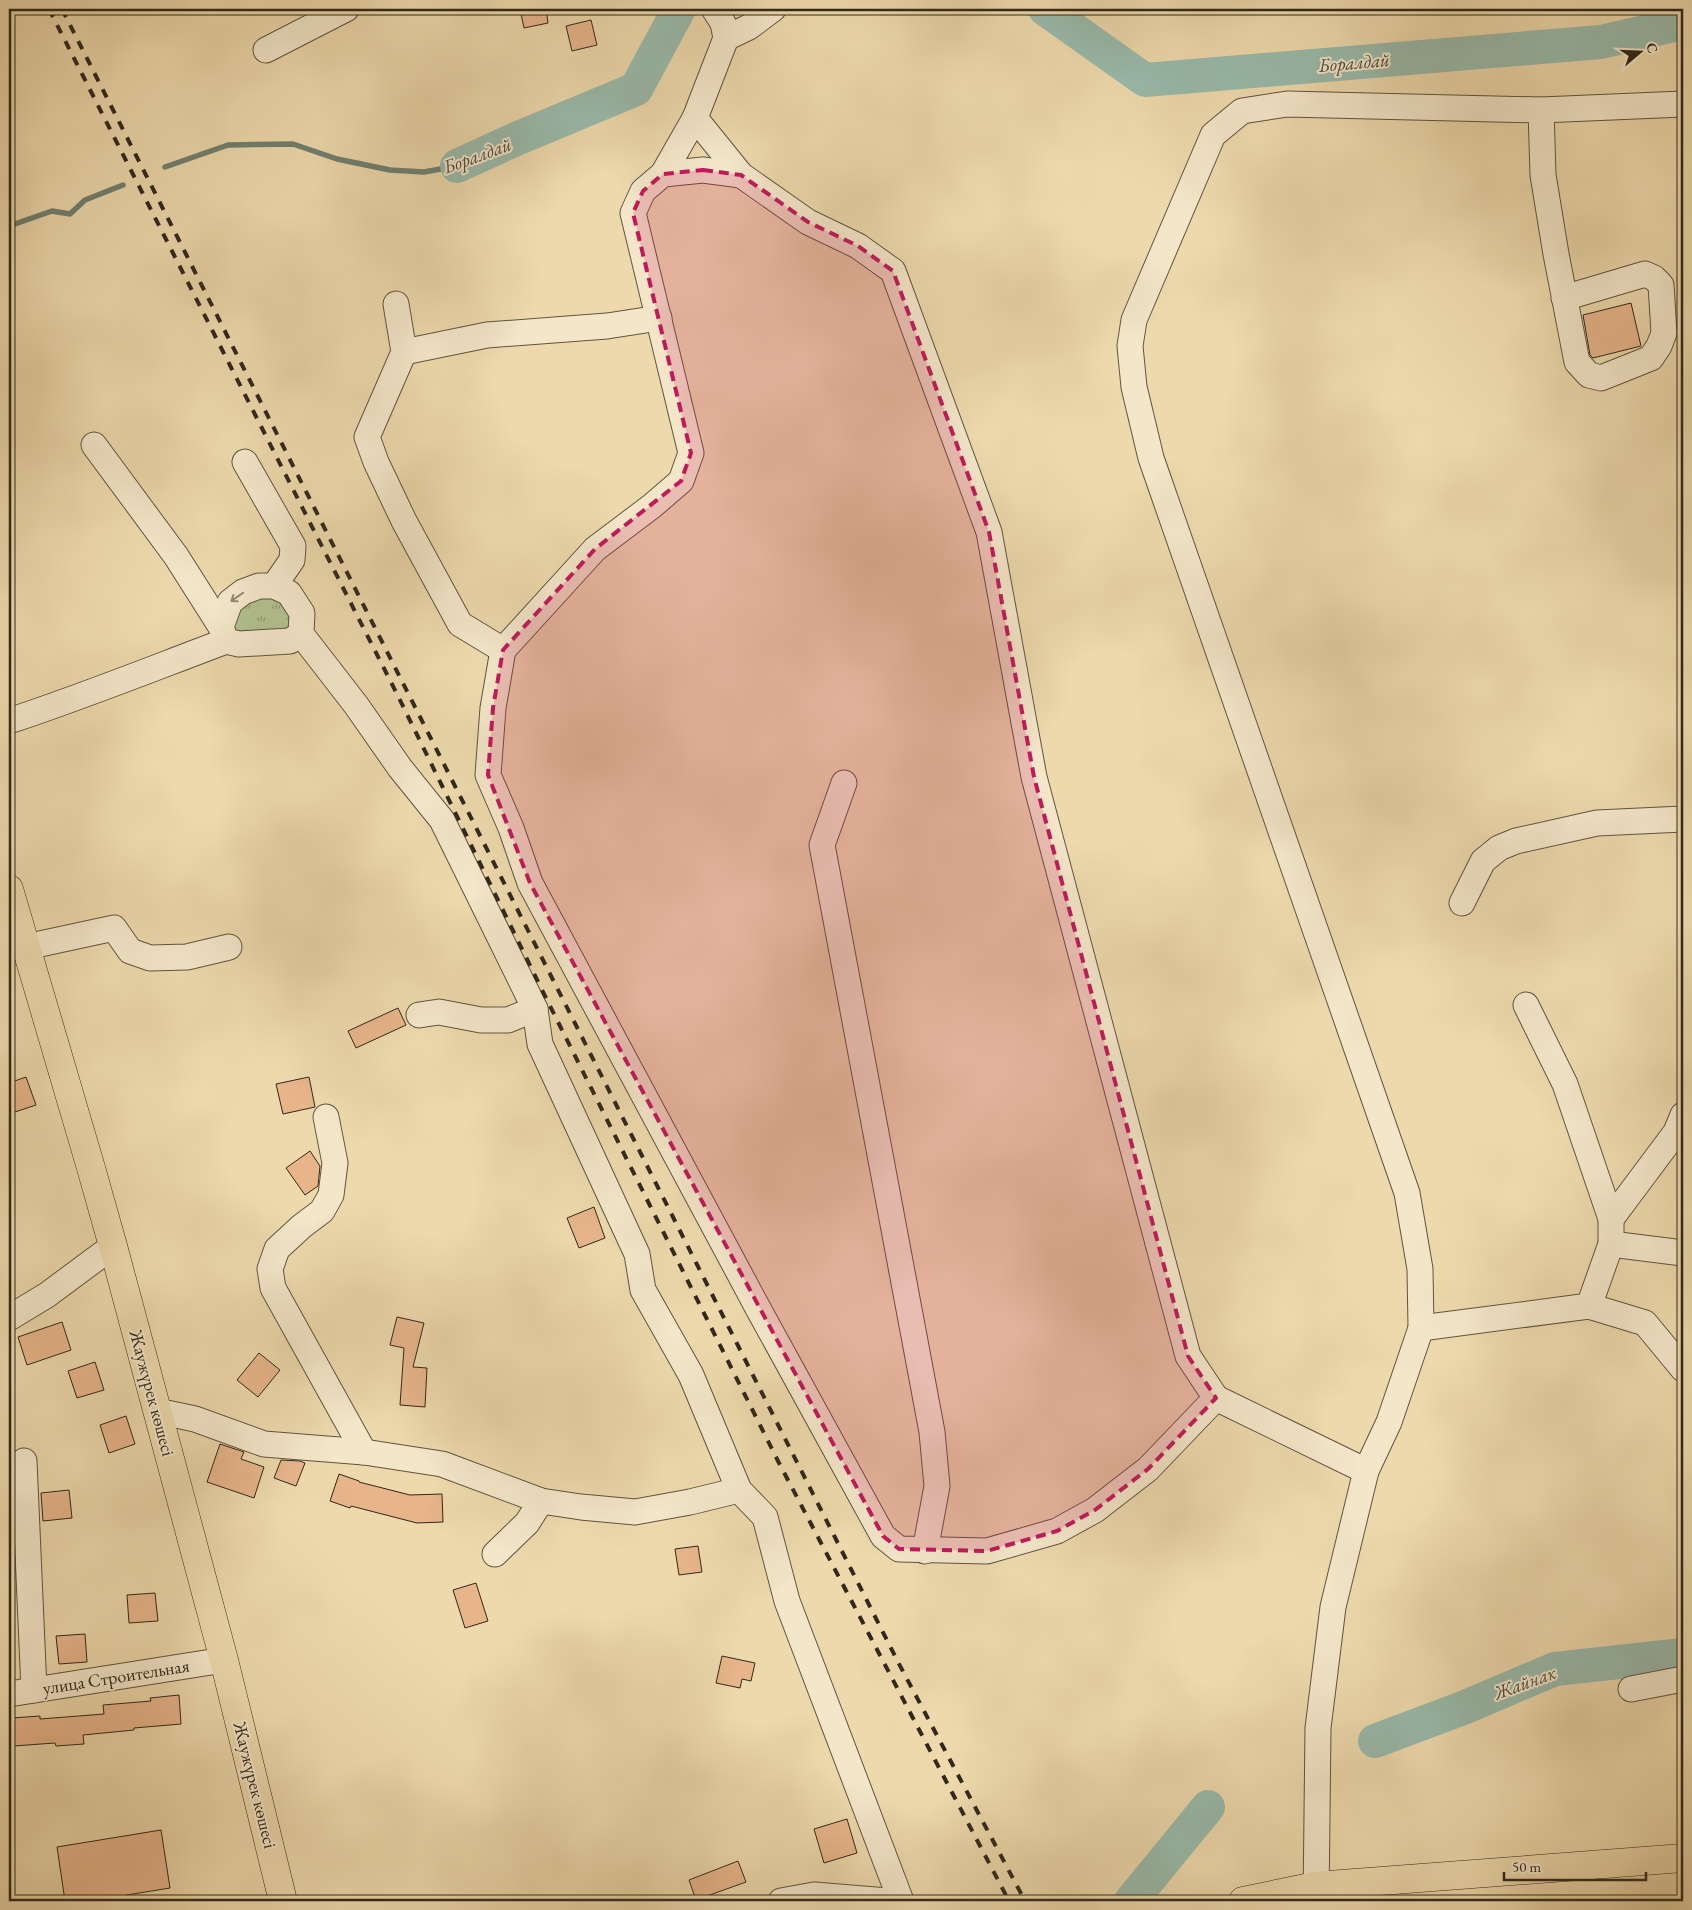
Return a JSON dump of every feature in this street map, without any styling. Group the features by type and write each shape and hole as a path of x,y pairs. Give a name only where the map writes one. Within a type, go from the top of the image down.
{"main road":[{"name":"Жаужүрек көшесі","path":"9,889 113,1246 224,1660 283,1901"},
{"path":"1243,1901 1683,1858"}],"street":[{"path":"266,50 346,9"},
{"path":"714,9 723,23 726,38 695,118 663,174 643,191 633,212 691,454 681,481 652,506 595,549 503,650 492,708 488,775 511,828 530,883 760,1312 883,1536 899,1549 987,1551 1057,1531 1094,1510 1148,1469 1216,1398"},
{"path":"726,38 749,27 773,9"},
{"path":"1315,1894 1318,1728 1333,1607 1366,1471 1388,1422 1421,1328 1420,1269 1407,1193 1151,458 1134,386 1130,346 1134,320 1213,135 1242,112 1287,104 1541,110 1683,104"},
{"path":"1541,110 1542,175 1564,298 1577,362 1589,375 1601,378 1651,358 1660,346 1664,333 1661,285 1654,278 1645,274 1564,298"},
{"path":"695,118 741,175 808,222 858,246 893,271 989,532 1034,777 1188,1356 1216,1398 1366,1471"},
{"path":"663,174 702,170 741,175"},
{"path":"396,304 404,352 367,437 376,462 404,522 460,624 503,650"},
{"path":"404,352 488,335 607,326 658,318"},
{"path":"94,445 176,556 224,634 239,644 290,641 301,634"},
{"path":"246,462 292,546 292,560 274,586"},
{"path":"224,634 230,602 244,592 259,586 274,586 288,593 302,613 301,634 356,705 400,768 442,820 535,1009 540,1044 582,1131 637,1254 643,1290 691,1375 739,1490 765,1517 786,1601 901,1901"},
{"path":"9,722 70,701 147,670 224,634"},
{"path":"844,783 822,845 932,1432 937,1486 925,1551"},
{"path":"1462,903 1483,861 1499,848 1516,841 1597,823 1683,819"},
{"path":"26,947 114,928 130,951 150,958 187,957 230,947"},
{"path":"1526,1005 1566,1084 1611,1219 1611,1244 1589,1306"},
{"path":"419,1015 440,1012 481,1020 508,1020 535,1009"},
{"path":"1611,1219 1676,1132 1683,1115"},
{"path":"326,1117 335,1163 331,1195 322,1211 302,1226 278,1249 270,1268 273,1288 364,1452"},
{"path":"1611,1244 1683,1253"},
{"path":"9,1318 47,1295 113,1246"},
{"path":"1421,1328 1589,1306 1645,1323 1683,1369"},
{"path":"157,1411 195,1419 264,1444 364,1452 442,1464 541,1501 635,1512 690,1502 739,1490"},
{"path":"24,1460 34,1690"},
{"path":"495,1554 527,1523 541,1501"},
{"name":"улица Строительная","path":"9,1694 224,1660"},
{"path":"1632,1689 1683,1679"},
{"path":"781,1901 814,1894 888,1901"}],"highlighted area":[{"path":"703,170 741,175 808,222 858,246 893,271 989,532 1034,777 1188,1356 1216,1398 1148,1469 1095,1510 1057,1531 987,1551 899,1549 883,1536 530,883 488,775 493,708 503,650 595,549 681,481 691,453 633,213 643,191 663,174"}],"green space":[{"path":"269,592 296,611 287,635 242,637 232,627 242,608 254,598"}],"building":[{"path":"520,9 546,9 548,23 524,28"},
{"path":"591,20 597,45 572,51 566,26"},
{"path":"1631,303 1641,346 1593,358 1590,355 1583,315"},
{"path":"398,1008 406,1025 356,1048 348,1031"},
{"path":"26,1077 36,1105 9,1114 9,1083"},
{"path":"309,1077 315,1107 283,1114 276,1084"},
{"path":"310,1151 320,1166 318,1186 305,1195 286,1168"},
{"path":"594,1207 605,1238 579,1248 567,1218"},
{"path":"397,1317 424,1323 413,1367 427,1368 425,1407 400,1405 404,1348 390,1345"},
{"path":"62,1322 71,1350 27,1365 18,1337"},
{"path":"259,1353 280,1370 258,1397 237,1380"},
{"path":"95,1362 104,1390 77,1398 68,1371"},
{"path":"126,1416 135,1444 109,1453 100,1425"},
{"path":"220,1444 244,1452 241,1459 264,1467 254,1498 207,1482"},
{"path":"281,1460 305,1463 296,1486 274,1478"},
{"path":"339,1474 359,1482 410,1495 442,1494 443,1522 417,1523 351,1506 350,1508 330,1501"},
{"path":"69,1490 72,1518 43,1521 41,1493"},
{"path":"698,1546 702,1572 679,1575 675,1549"},
{"path":"476,1583 488,1621 465,1628 453,1590"},
{"path":"155,1593 158,1621 129,1623 127,1595"},
{"path":"85,1634 87,1662 59,1664 56,1636"},
{"path":"722,1656 755,1663 751,1681 742,1679 740,1688 716,1683"},
{"path":"179,1695 181,1724 83,1735 84,1744 56,1746 55,1743 14,1746 12,1718 40,1716 40,1719 104,1714 103,1705 151,1701 150,1698"},
{"path":"847,1819 857,1853 824,1863 814,1829"},
{"path":"161,1830 170,1888 90,1901 65,1901 57,1847"},
{"path":"738,1861 746,1882 696,1900 689,1880"}],"waterway":[{"name":"Боралдай","path":"457,166 636,89 679,9"},
{"name":"Боралдай","path":"1045,9 1145,80 1601,42 1683,23"},
{"name":"Боралдай","path":"165,167 228,145 293,144 337,159 390,170 424,172 457,166"},
{"name":"Боралдай","path":"9,226 52,211 70,214 85,200 123,185"},
{"name":"Жайнак","path":"1375,1741 1463,1708 1555,1669 1683,1655"},
{"name":"Жайнак","path":"1131,1901 1208,1807"}],"railway":[{"path":"49,9 398,696 548,1002 778,1461 1009,1901"},
{"path":"62,9 898,1662 1025,1901"}]}
